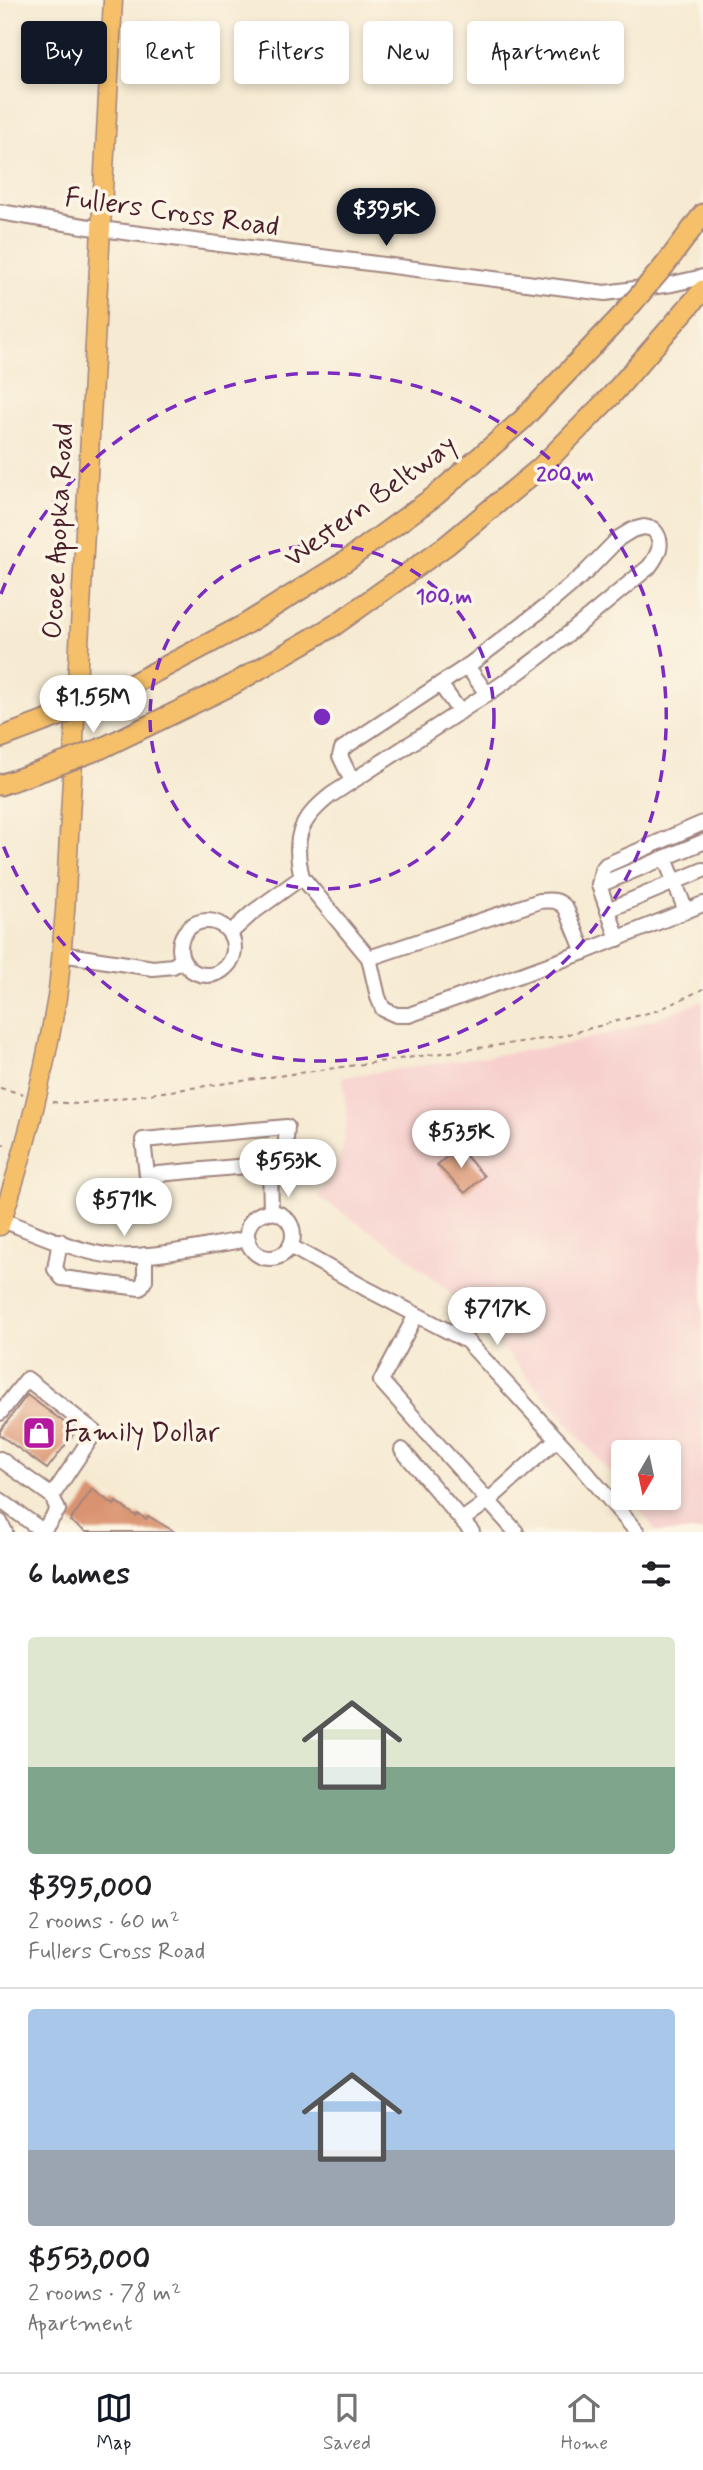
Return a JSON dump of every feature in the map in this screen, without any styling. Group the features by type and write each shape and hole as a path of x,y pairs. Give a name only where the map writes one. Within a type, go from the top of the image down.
{"highway":[{"name":"Western Beltway","path":"0,738 106,698 244,625 346,561 435,496 522,420 624,313 665,265 703,214"},
{"path":"0,785 102,748 242,680 334,625 447,545 540,468 611,396 697,298"}],"main road":[{"name":"Ocoee Apopka Road","path":"1,1223 37,1097 57,995 61,954 113,0"}],"street":[{"name":"Fullers Cross Road","path":"0,212 101,229 605,293 703,277"},
{"path":"352,781 340,756 342,749 467,666 545,607 585,573 619,538 632,530 653,528 659,535 661,547 649,567 533,662 312,810 302,827 297,852 302,877 369,958 383,1009 396,1015 409,1015 584,952 703,904"},
{"path":"467,666 487,694"},
{"path":"440,684 460,712"},
{"path":"618,939 599,885 601,870 606,865 703,823"},
{"path":"599,885 703,842"},
{"path":"665,858 686,911"},
{"path":"608,910 703,870"},
{"path":"230,933 252,913 302,877"},
{"path":"369,958 540,901 553,900 561,902 566,908 584,952"},
{"path":"210,921 219,923 230,933 234,951 232,960 220,972 203,974 188,967 182,960 182,939 193,925 210,921"},
{"path":"61,954 153,968 173,966 182,960"},
{"path":"287,1127 284,1163 270,1164 147,1175 143,1140 287,1127"},
{"path":"270,1164 271,1213"},
{"path":"271,1213 288,1221 293,1235 290,1246 282,1255 267,1258 255,1251 248,1239 250,1225 254,1220 259,1215 271,1213"},
{"path":"1,1223 94,1253 115,1256 145,1255 248,1239"},
{"path":"60,1241 55,1269 62,1278 140,1289 145,1280 145,1255"},
{"path":"290,1246 467,1340 637,1532"},
{"path":"416,1315 381,1381 516,1532"},
{"path":"0,1413 27,1379 95,1432 52,1496"},
{"path":"462,1520 488,1501 557,1439"},
{"path":"402,1450 472,1532"},
{"path":"0,1459 52,1496 58,1510 43,1532 0,1500"},
{"path":"0,1522 5,1532"}],"path":[{"path":"77,1104 557,1037 659,1010 703,989"}],"shaded area":[{"path":"703,1001 703,1532 657,1532 640,1510 681,1510 681,1440 611,1440 611,1474 455,1297 402,1252 318,1197 332,1175 343,1147 347,1118 343,1077 563,1045 627,1029"}],"building":[{"path":"458,1147 484,1176 465,1193 437,1165"},
{"path":"27,1395 76,1431 47,1469 0,1435 0,1431"},
{"path":"92,1489 114,1505 116,1502 136,1516 138,1514 146,1519 148,1516 175,1532 86,1532 70,1521"}],"place":[{"name":"Family Dollar","path":"39,1433"}]}
